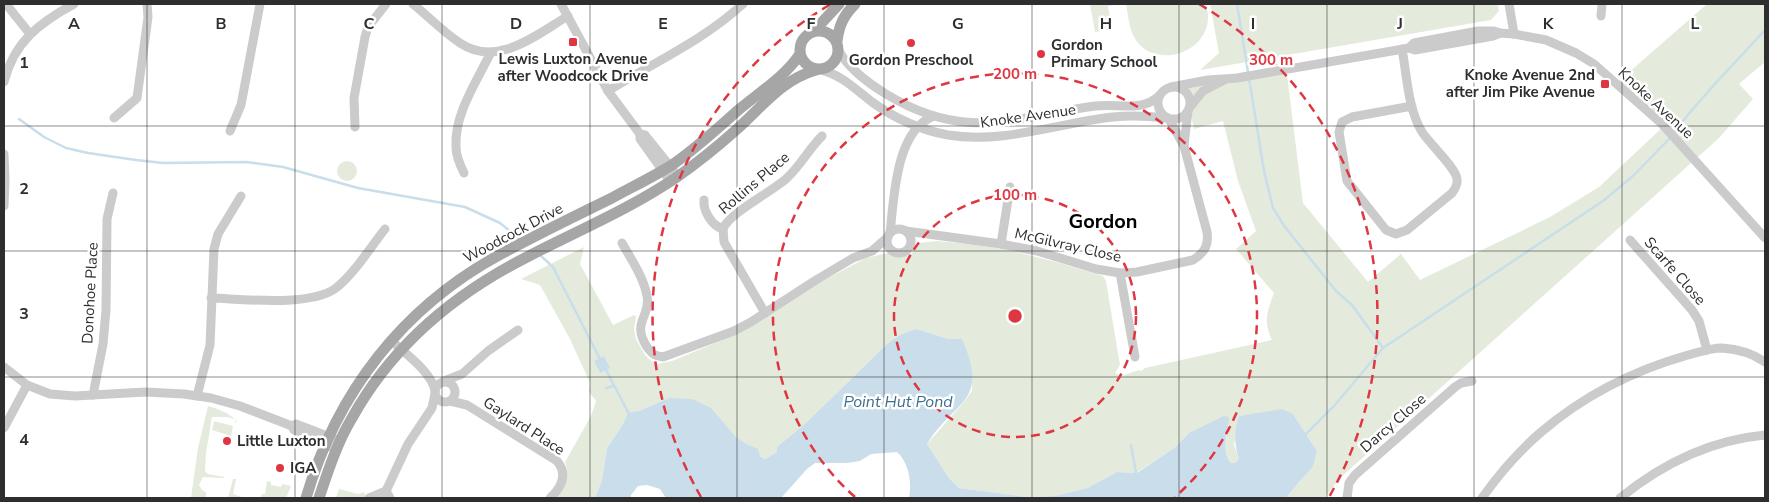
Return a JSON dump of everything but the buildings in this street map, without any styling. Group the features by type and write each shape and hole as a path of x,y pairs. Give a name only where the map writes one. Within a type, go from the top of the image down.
{"main road":[{"path":"839,4 814,31 804,37 800,48 800,54 806,64 818,70 831,66 838,57 838,30 842,20 855,4"},
{"path":"814,31 824,31 829,34 838,46"},
{"name":"Woodcock Drive","path":"306,498 327,440 356,387 391,340 428,304 455,282 485,263 667,168 710,136 785,73 800,54"},
{"name":"Woodcock Drive","path":"319,498 338,446 352,417 386,367 424,325 465,293 525,258 648,196 674,179 737,129 779,89 803,73 818,70"}],"street":[{"path":"6,4 30,34"},
{"path":"4,82 13,57 30,34 54,14 74,4"},
{"path":"114,118 136,98 148,17 147,4"},
{"path":"230,132 241,105 260,4"},
{"path":"355,127 354,98 365,37 368,27 386,4"},
{"path":"412,4 460,44 478,51 491,52 517,46 568,16"},
{"path":"561,4 608,91 640,134 640,139 667,168 674,179"},
{"path":"608,91 700,38 744,4"},
{"path":"1509,4 1514,34"},
{"path":"1601,16 1602,4"},
{"name":"Knoke Avenue","path":"1172,87 1208,80 1224,80 1261,74 1405,48 1415,50 1493,36 1500,33 1546,40 1576,52 1594,64 1662,124 1765,238"},
{"name":"Knoke Avenue","path":"838,46 844,61 880,90 911,108 934,116 967,123 999,123 1096,106 1139,107 1160,95"},
{"path":"1405,48 1412,106 1416,122 1423,134 1454,171 1457,180 1456,188 1452,193 1407,230 1396,234 1386,230 1347,181 1339,132 1342,122 1352,117 1412,106"},
{"path":"464,173 456,148 460,120 467,101 491,52"},
{"name":"Knoke Avenue","path":"818,70 837,75 894,116 917,126 949,135 983,138 1008,136 1112,118 1134,116 1168,119"},
{"name":"Knoke Avenue","path":"1188,110 1203,91 1224,80"},
{"path":"1177,87 1186,93 1190,103 1188,110 1178,119 1168,119 1159,111 1158,100 1160,95 1167,88 1177,87"},
{"path":"911,108 915,115 917,126"},
{"name":"McGilvray Close","path":"1184,146 1188,110"},
{"path":"894,251 889,246 889,235 896,176 911,136 917,126 934,116"},
{"name":"McGilvray Close","path":"904,230 1037,251 1096,269 1120,273 1137,272 1188,262 1201,255 1206,248 1207,232 1184,146 1168,119"},
{"name":"Rollins Place","path":"765,313 724,242 722,236 723,229 730,219 788,177 822,136"},
{"path":"4,154 4,206"},
{"path":"1001,244 1010,187"},
{"name":"Donohoe Place","path":"93,395 103,344 106,310 107,219 113,193"},
{"path":"198,396 210,345 214,248 222,227 241,196"},
{"name":"Rollins Place","path":"704,200 705,208 714,225 723,229"},
{"path":"872,250 903,252 911,244 911,238 904,230 893,210"},
{"path":"211,298 298,300 319,297 337,287 385,229"},
{"path":"622,243 645,288 647,305 641,320 640,332 651,352 656,356 663,357 734,331 853,258 872,250 896,230 904,230"},
{"path":"911,244 932,235"},
{"name":"Scarfe Close","path":"1630,240 1692,310 1699,321 1707,350"},
{"path":"1120,273 1135,357"},
{"path":"369,498 388,495 408,444 432,408 438,385 462,374 488,351 518,330"},
{"path":"391,340 428,375 438,399 447,402"},
{"path":"1482,498 1517,454 1541,432 1581,403 1610,386 1673,360 1707,350 1722,348 1738,350 1752,354 1765,362"},
{"path":"4,367 27,385 58,395 145,392 198,396 240,406 292,426 296,424 338,446"},
{"path":"432,408 454,397 462,374"},
{"path":"428,375 453,384 456,390"},
{"name":"Darcy Close","path":"1347,498 1349,483 1355,475 1454,387 1461,383 1472,381"},
{"path":"4,428 27,385"},
{"name":"Gaylard Place","path":"456,390 467,405 557,461 562,468 564,476 550,498"},
{"name":"Gaylard Place","path":"447,402 467,405"},
{"path":"1620,498 1651,475 1689,455 1730,441 1765,435"}],"green space":[{"path":"1090,4 1122,4 1108,6 1112,29 1095,32"},
{"path":"1126,4 1206,4 1208,17 1205,31 1198,42 1177,54 1153,53 1142,47 1134,37"},
{"path":"1210,4 1498,4 1499,11 1491,20 1200,70 1219,53"},
{"path":"1707,4 1765,4 1765,62 1739,84 1753,99 1719,138 1339,479 1325,498 1286,498 1313,467 1317,451 1293,414 1239,416 1234,445 1239,459 1235,463 1231,463 1227,455 1226,445 1229,425 1189,433 1174,448 1136,473 1117,472 1089,488 1055,496 1027,497 959,488 949,478 927,444 972,391 972,375 948,339 917,329 888,343 807,422 777,447 777,452 765,459 735,436 725,425 669,398 628,414 607,448 602,480 595,498 555,498 566,477 565,462 591,416 596,401 589,392 590,383 570,339 540,285 521,279 584,247 580,264 613,325 634,315 636,317 634,329 636,339 645,355 658,364 672,361 739,333 817,284 866,258 888,253 895,256 912,254 919,243 937,241 1009,250 1103,276 1106,281 1120,365 1115,373 1121,376 1141,371 1145,368 1272,340 1269,333 1267,316 1274,293 1236,249 1256,231 1238,181 1223,121 1194,129 1184,85 1286,67 1303,203 1368,282 1401,254 1420,280 1550,217 1599,187 1666,124 1619,81"},
{"path":"347,161 354,164 357,171 354,178 347,181 340,178 337,171 340,164"},
{"path":"208,406 216,408 235,419 212,417 205,471 208,474 225,477 203,477 199,485 206,492 206,497 210,498 191,498 198,448"},
{"path":"214,421 233,426 231,436 212,430"},
{"path":"233,479 236,479 233,494 245,498 228,498"},
{"path":"267,481 271,482 271,485 281,487 282,484 291,486 286,498 260,498 262,494 265,494"},
{"path":"339,489 358,494 364,492 366,498 336,498"}],"water":[{"name":"Point Hut Pond","path":"917,329 948,339 962,339 970,360 971,389 966,399 938,429 927,444 949,478 959,488 1027,497 1055,496 1088,488 1117,472 1137,473 1174,448 1189,433 1224,416 1229,417 1226,453 1231,463 1235,463 1239,459 1235,438 1239,416 1282,409 1293,414 1317,451 1313,467 1286,498 909,498 909,473 897,452 871,454 860,461 847,463 815,463 807,469 781,498 666,498 660,489 647,485 638,486 631,495 631,498 595,498 602,480 607,448 622,426 628,413 639,411 669,398 692,399 711,408 735,436 746,444 758,449 760,456 765,459 777,452 777,447 807,422 888,343 902,334"},
{"path":"604,356 610,368 600,373 594,361"}],"waterway":[{"path":"1237,4 1264,171 1273,208 1285,227 1336,291 1352,305 1383,348 1334,406 1305,435"},
{"path":"1674,134 1713,86 1765,30"},
{"path":"19,119 44,137 66,148 88,153 163,163 246,162 283,167 358,188 465,207 500,223 521,240"},
{"path":"1383,348 1603,201 1633,176 1670,138"},
{"path":"539,254 553,267 601,361"},
{"path":"605,368 629,414"},
{"path":"606,388 614,386"},
{"path":"1131,445 1136,473"}],"place":[{"name":"Lewis Luxton Avenue after Woodcock Drive","path":"573,42"},
{"name":"Gordon Preschool","path":"911,43"},
{"name":"Gordon Primary School","path":"1041,54"},
{"name":"Knoke Avenue 2nd after Jim Pike Avenue","path":"1605,84"},
{"name":"Little Luxton","path":"227,441"},
{"name":"IGA","path":"280,468"}],"district":[{"name":"Gordon","path":"1103,221"}]}
